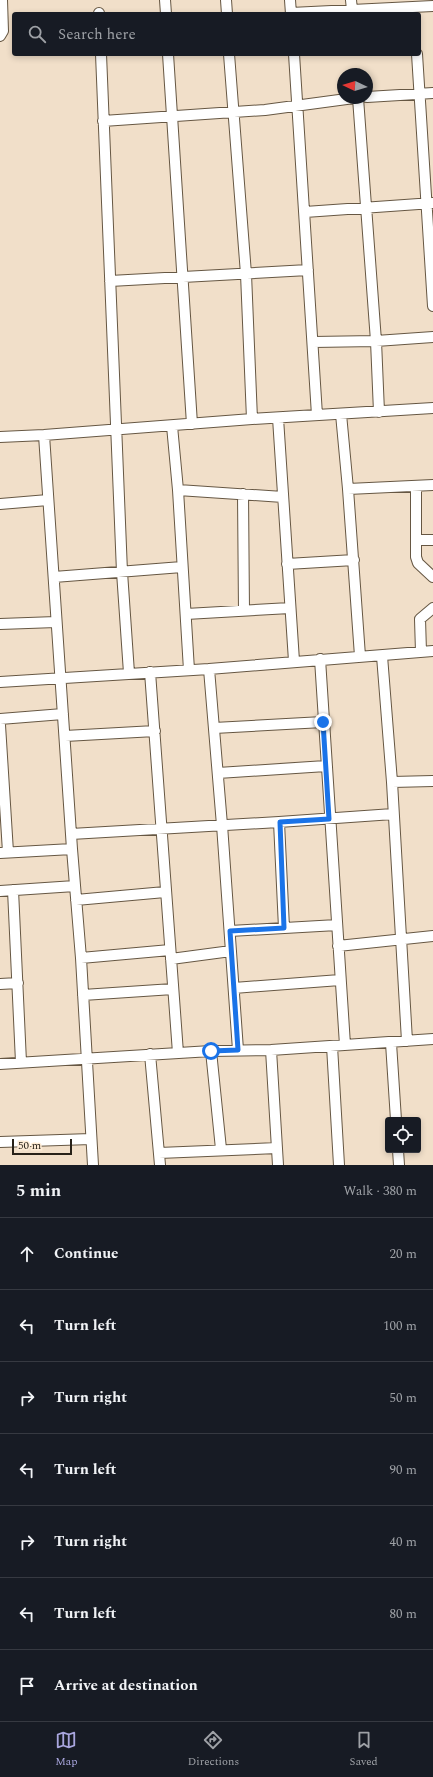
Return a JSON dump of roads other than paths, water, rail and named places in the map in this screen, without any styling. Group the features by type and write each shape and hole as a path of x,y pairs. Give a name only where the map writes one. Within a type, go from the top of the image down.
{"street":[{"path":"0,36 3,31 2,0"},
{"path":"165,0 166,12"},
{"path":"226,0 227,12"},
{"path":"290,0 291,12"},
{"path":"304,12 351,5 413,7 433,6"},
{"path":"101,56 110,281 118,430 122,572 129,673"},
{"path":"168,56 171,116 184,277 192,424"},
{"path":"229,56 246,274 252,419"},
{"path":"294,56 317,415"},
{"path":"417,56 430,203 433,306"},
{"path":"373,97 433,93"},
{"path":"103,121 265,110 337,100"},
{"path":"358,104 376,341 379,412"},
{"path":"305,212 430,203"},
{"path":"110,281 308,270"},
{"path":"313,342 376,341 433,337"},
{"path":"0,437 433,408"},
{"path":"341,414 354,560 360,656"},
{"path":"278,418 294,661"},
{"path":"172,426 178,490 189,670"},
{"path":"44,435 72,849 82,958 86,1058 93,1165"},
{"path":"348,489 433,485"},
{"path":"416,486 415,550 417,561 433,577"},
{"path":"178,490 283,497"},
{"path":"243,494 244,611"},
{"path":"0,504 48,500"},
{"path":"416,540 433,540"},
{"path":"287,564 354,560"},
{"path":"54,577 182,567"},
{"path":"186,614 290,608"},
{"path":"421,652 420,619 433,608"},
{"path":"0,624 56,622"},
{"path":"0,682 210,669 320,659 433,652"},
{"path":"382,656 392,782 406,1041"},
{"path":"320,659 329,819 345,1045"},
{"path":"210,669 238,1050"},
{"path":"150,672 178,1053"},
{"path":"0,719 63,714"},
{"path":"214,728 323,722"},
{"path":"0,725 4,852 72,849"},
{"path":"65,736 155,731"},
{"path":"218,773 326,766"},
{"path":"392,782 433,781"},
{"path":"71,834 222,826 393,814"},
{"path":"280,822 284,928"},
{"path":"0,891 75,886"},
{"path":"13,890 21,1062"},
{"path":"76,900 165,892"},
{"path":"230,931 337,925"},
{"path":"338,946 433,936"},
{"path":"82,958 231,951"},
{"path":"234,988 340,980"},
{"path":"0,984 18,983"},
{"path":"83,995 173,989"},
{"path":"0,1064 150,1054 271,1050 392,1043 433,1039"},
{"path":"392,1043 396,1117"},
{"path":"332,1046 339,1165"},
{"path":"271,1050 278,1165"},
{"path":"211,1051 221,1149"},
{"path":"150,1054 160,1165"},
{"path":"0,1142 91,1139"},
{"path":"159,1153 221,1149 277,1148"},
{"path":"398,1153 399,1165"}]}
